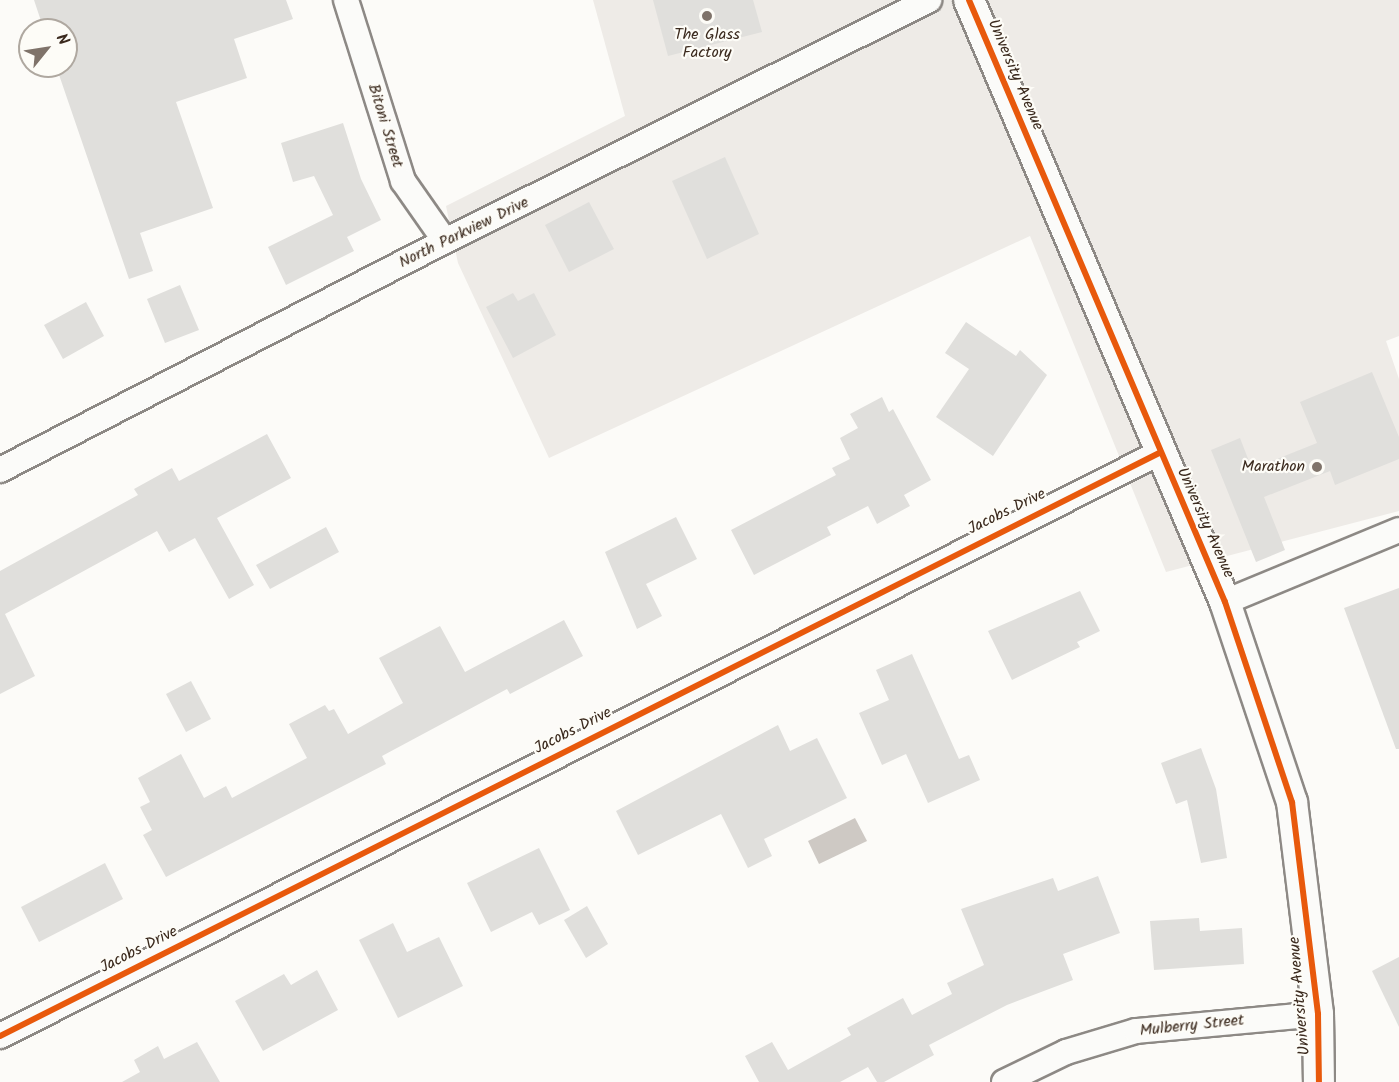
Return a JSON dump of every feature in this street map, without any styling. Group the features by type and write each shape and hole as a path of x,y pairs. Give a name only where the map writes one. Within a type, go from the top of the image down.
{"street":[{"name":"Bitoni Street","path":"346,0 403,181 445,241"},
{"name":"North Parkview Drive","path":"0,471 445,241 929,0"},
{"name":"University Avenue","path":"969,0 1159,453 1225,602 1292,802 1318,1014 1319,1082"},
{"name":"Jacobs Drive","path":"0,1036 1159,453"},
{"path":"1225,602 1399,530"},
{"name":"Mulberry Street","path":"1004,1082 1066,1052 1136,1031 1318,1014"}],"shaded area":[{"path":"593,0 1399,0 1399,336 1386,341 1399,379 1399,511 1166,572 1030,236 549,458 458,263 446,206 625,116"},
{"path":"855,818 867,841 819,864 808,841"}],"building":[{"path":"34,0 286,0 293,19 234,39 247,78 176,102 213,208 140,233 153,271 129,279 60,78 78,78 78,18 40,18"},
{"name":"The Glass Factory","path":"653,0 753,0 762,32 668,56"},
{"path":"343,123 361,179 381,220 347,237 354,251 286,285 268,247 333,215 314,176 293,182 281,143"},
{"path":"725,157 759,234 707,259 672,181"},
{"path":"589,202 614,249 569,272 545,225"},
{"path":"180,285 199,330 165,343 147,299"},
{"path":"513,293 518,301 534,293 556,335 513,358 486,307"},
{"path":"86,302 104,336 63,359 44,325"},
{"path":"966,322 1016,356 1020,350 1047,375 993,456 936,417 969,369 945,353"},
{"name":"Marathon","path":"1372,372 1399,437 1399,459 1335,485 1330,471 1264,497 1285,550 1256,562 1211,450 1240,438 1252,469 1317,443 1300,402"},
{"path":"882,397 889,412 893,409 931,480 904,495 910,506 877,524 868,506 827,527 831,535 754,575 731,530 836,475 832,468 850,459 840,438 858,428 850,414"},
{"path":"267,434 291,478 217,518 254,585 229,599 195,538 169,552 157,531 5,614 35,676 0,694 0,571 138,495 134,489 172,468 179,481"},
{"path":"676,517 697,559 646,584 662,616 637,629 605,552"},
{"path":"326,527 339,552 270,589 256,565"},
{"path":"1399,588 1399,749 1396,749 1344,608"},
{"path":"1080,591 1100,631 1077,642 1080,647 1012,680 988,631"},
{"path":"564,620 583,656 510,694 507,689 382,756 386,764 166,877 143,835 152,830 140,807 150,802 138,778 181,754 204,798 226,786 232,798 307,758 289,724 325,705 329,711 334,709 348,734 403,703 379,658 440,626 465,672"},
{"path":"912,654 959,759 969,755 980,780 928,803 906,754 882,765 859,713 889,700 876,670"},
{"path":"191,681 211,719 186,732 166,694"},
{"path":"778,725 790,751 817,738 847,798 764,839 772,856 748,868 721,814 638,855 616,811"},
{"path":"1201,748 1216,789 1227,858 1201,863 1187,800 1176,804 1161,763"},
{"path":"539,848 570,910 539,925 532,912 491,932 467,883"},
{"path":"105,863 123,899 39,942 21,907"},
{"path":"1098,876 1120,933 1063,954 1073,980 1007,1005 929,1045 934,1055 884,1082 877,1082 868,1067 840,1082 759,1082 745,1056 772,1042 788,1070 851,1035 847,1028 903,998 912,1015 952,994 947,983 984,965 961,909 1053,878 1058,891"},
{"path":"587,906 608,944 586,958 564,920"},
{"path":"1199,918 1200,931 1242,928 1244,964 1154,970 1150,921"},
{"path":"393,923 407,952 439,937 463,986 398,1018 359,940"},
{"path":"1399,957 1399,1027 1372,971"},
{"path":"317,970 338,1010 263,1051 235,1001 284,974 291,985"},
{"path":"197,1042 220,1082 122,1082 140,1072 134,1060 158,1046 164,1059"}],"cycle path":[{"path":"969,0 1225,602 1292,802 1318,1014 1319,1082"},
{"path":"0,1036 1159,453"}],"place":[{"name":"The Glass Factory","path":"707,16"},
{"name":"Marathon","path":"1317,467"}]}
